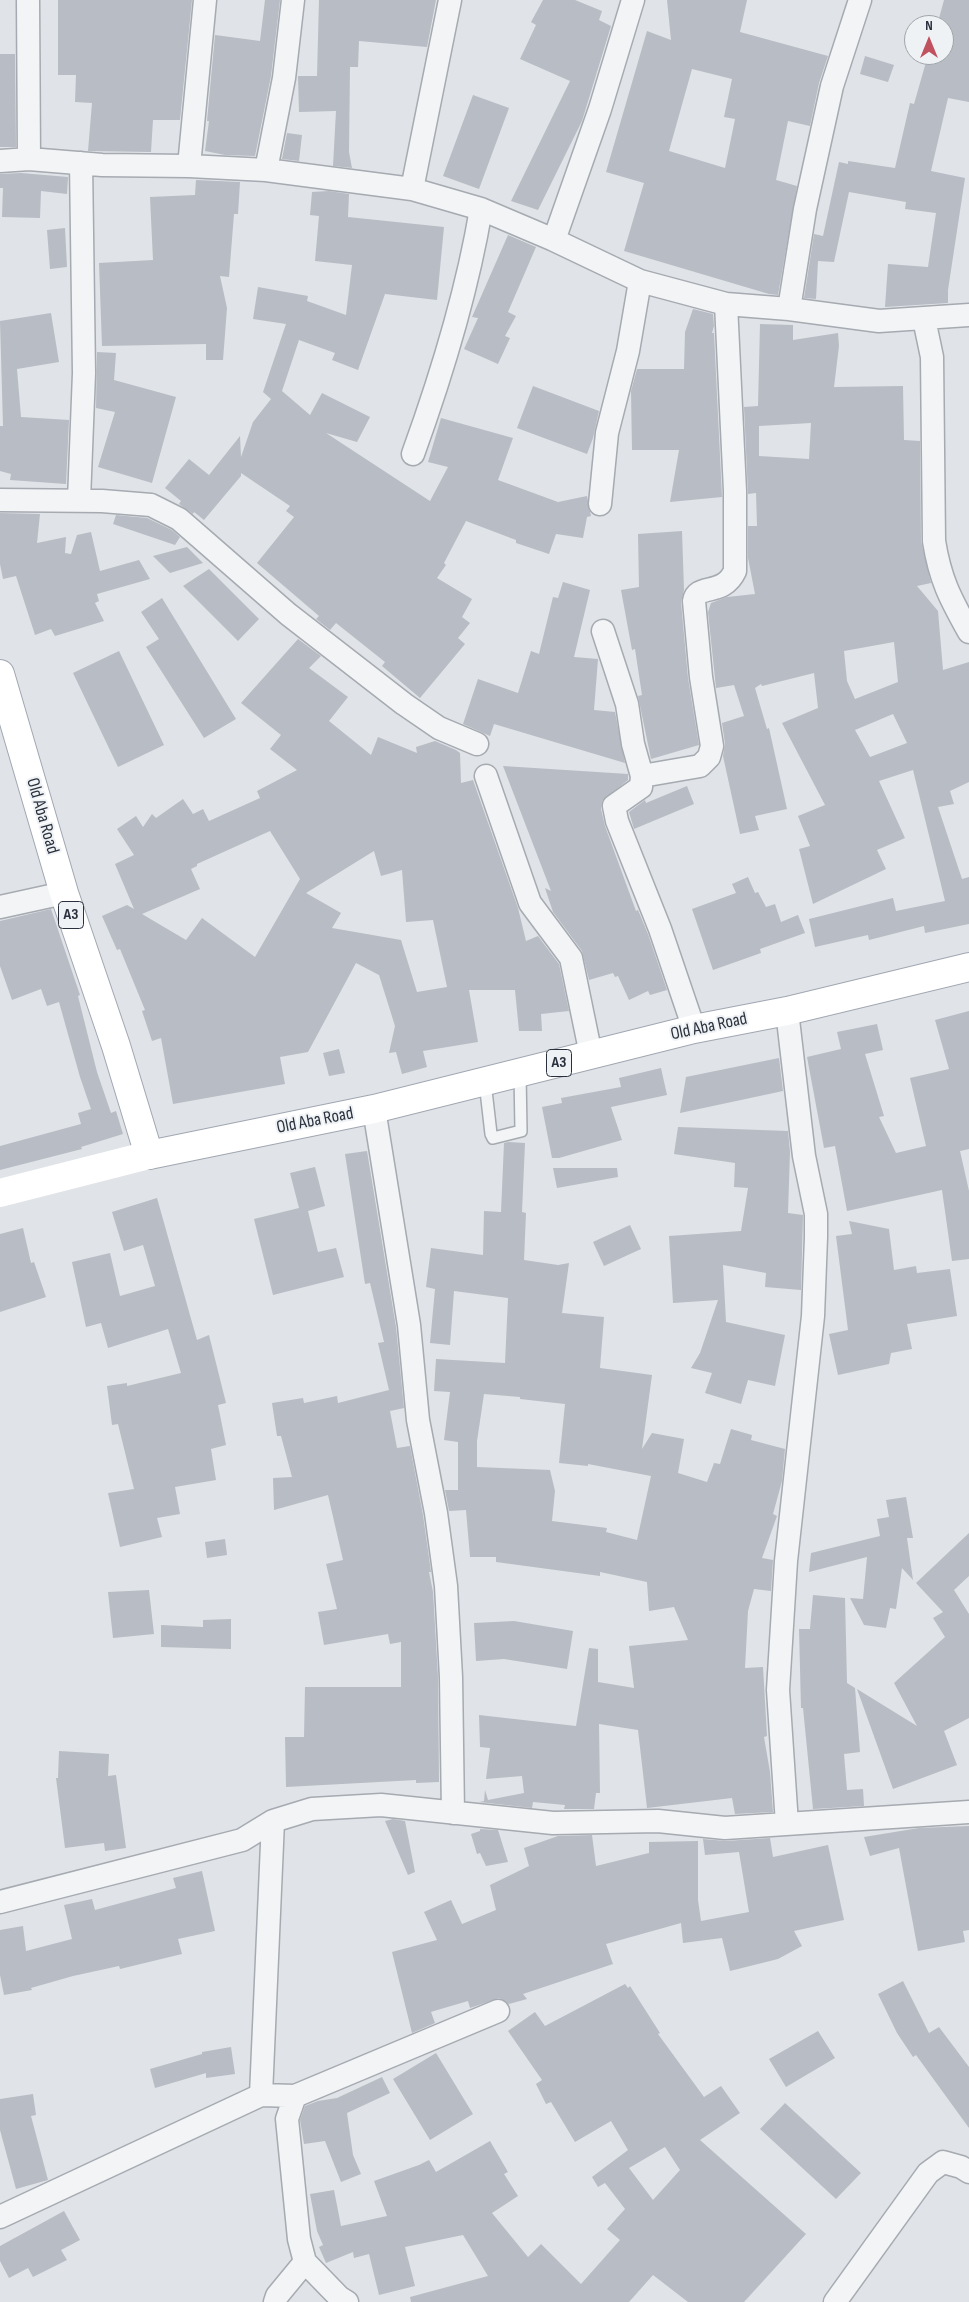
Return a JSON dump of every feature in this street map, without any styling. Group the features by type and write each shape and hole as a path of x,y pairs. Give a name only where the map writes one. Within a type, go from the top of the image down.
{"main road":[{"name":"Old Aba Road","path":"0,674 64,893 116,1046 149,1155 374,1109 694,1029 787,1011 969,967"},
{"path":"0,1193 149,1155"}],"street":[{"path":"28,0 30,160"},
{"path":"189,166 204,0"},
{"path":"266,170 284,78 293,0"},
{"path":"412,189 450,0"},
{"path":"554,240 600,109 633,0"},
{"path":"789,309 804,209 832,86 860,0"},
{"path":"0,161 30,160 266,170 412,189 481,209 554,240 640,281 726,304 789,309 878,321 924,320 969,315"},
{"path":"79,500 84,373 81,163"},
{"path":"413,454 437,387 472,264 481,209"},
{"path":"600,504 607,433 628,351 640,281"},
{"path":"642,776 700,766 710,757 712,746 700,677 694,601 695,595 698,592 724,586 735,571 734,482 726,304"},
{"path":"924,320 932,356 934,540 938,569 947,594 969,632"},
{"path":"0,500 79,500 151,505 179,519 288,614 404,704 439,728 477,744"},
{"path":"604,632 627,704 633,744 642,776 641,787 614,806 617,821 660,929 694,1029"},
{"path":"486,776 530,903 571,958 591,1055"},
{"path":"0,907 64,893"},
{"path":"787,1011 804,1156 816,1214 814,1316 800,1453 786,1561 778,1690 787,1824"},
{"path":"374,1109 409,1324 418,1420 436,1513 446,1586 453,1813"},
{"path":"0,1902 242,1840 273,1821 312,1808 381,1805 553,1823 658,1821 725,1828 969,1812"},
{"path":"261,2095 273,1821"},
{"path":"0,2217 261,2095 295,2096 498,2011"},
{"path":"295,2096 287,2118 299,2239 305,2262 339,2297 348,2302"},
{"path":"835,2302 928,2173 943,2162 961,2167 969,2172"},
{"path":"275,2302 277,2296 305,2262"}],"lane":[{"path":"485,1082 491,1134 493,1138 506,1137 522,1131 520,1073"}],"building":[{"path":"58,0 192,0 180,120 153,120 151,152 88,151 92,103 75,102 76,75 58,75"},
{"path":"265,0 280,0 271,76 255,156 225,155 205,151 215,35 260,41"},
{"path":"319,0 436,0 427,47 359,41 358,67 350,67 349,152 352,168 333,166 336,111 299,112 298,76 317,76"},
{"path":"543,0 575,0 602,11 599,20 611,26 582,121 538,210 511,201 570,81 520,59 536,25 531,22"},
{"path":"667,0 747,0 740,32 828,56 819,83 810,126 788,121 776,180 797,186 778,295 769,294 624,251 644,183 606,172 647,31 671,40","holes":["692,69 732,79 724,117 735,119 725,168 669,151"]},
{"path":"944,0 969,0 969,102 948,98 931,171 965,178 948,290 948,303 885,307 888,264 928,267 936,213 905,209 906,202 849,192 834,262 818,261 816,299 804,298 814,234 823,236 839,162 848,164 848,161 895,168 910,103 914,104 925,65 954,65 954,15 940,15"},
{"path":"0,54 15,54 16,147 0,147"},
{"path":"865,56 894,65 888,82 860,74"},
{"path":"473,95 509,108 479,189 443,176"},
{"path":"287,133 302,135 299,161 282,159"},
{"path":"21,173 68,177 67,194 41,191 40,218 2,217 3,188 0,188 0,174"},
{"path":"196,180 240,182 238,214 234,214 229,277 220,276 227,308 223,360 206,360 206,344 102,346 99,263 153,260 150,197 195,195"},
{"path":"329,191 349,194 348,217 444,227 437,300 385,294 358,370 332,360 335,353 299,340 282,391 310,415 322,393 370,417 357,442 326,433 430,501 448,467 428,462 441,418 513,438 498,480 558,502 587,496 591,516 587,517 583,538 556,534 549,554 516,543 516,540 466,521 444,563 446,565 437,578 472,599 462,617 470,623 458,638 465,644 420,698 382,666 385,662 336,623 330,630 316,619 319,616 257,563 294,517 286,511 290,506 241,473 241,476 204,520 179,504 181,501 165,488 189,459 209,475 240,436 241,457 253,422 271,399 263,392 286,324 253,319 258,287 308,296 307,301 346,315 352,265 315,261 319,216 310,215 312,192"},
{"path":"65,228 67,267 50,269 47,230"},
{"path":"508,235 536,247 508,312 516,316 505,336 510,338 498,364 464,349 478,318 472,317"},
{"path":"693,309 713,314 714,326 712,333 714,333 722,497 670,502 679,450 632,450 631,391 637,369 684,369 685,332"},
{"path":"51,313 59,362 17,369 21,417 69,420 66,484 10,480 11,474 0,471 0,426 3,426 0,321"},
{"path":"760,324 793,325 793,340 838,333 839,346 834,387 903,386 904,440 920,441 921,541 931,583 917,586 938,611 943,670 969,662 969,782 950,791 954,804 938,807 962,879 969,877 969,924 925,933 924,926 869,940 868,935 815,947 809,919 893,898 896,911 945,901 913,770 879,781 905,838 877,850 886,869 813,904 799,849 810,846 798,816 825,805 782,723 818,708 814,673 762,686 761,684 755,688 767,729 769,728 787,809 755,816 759,830 740,834 723,756 725,744 722,723 744,716 734,685 716,688 708,612 711,603 727,597 755,594 748,558 748,526 757,526 756,493 748,494 744,407 758,406","holes":["811,423 809,459 759,456 759,426","894,642 898,682 855,699 847,681 844,651","893,714 907,743 870,757 855,730"]},
{"path":"97,352 116,353 114,380 176,397 152,483 98,467 115,412 96,408"},
{"path":"533,386 599,411 587,454 517,428"},
{"path":"0,513 40,514 37,543 66,537 65,553 71,554 77,535 91,532 100,571 139,560 150,579 97,594 99,601 95,603 104,621 55,636 51,629 35,635 16,576 3,579 0,564"},
{"path":"116,515 147,518 172,530 180,537 175,545 113,524"},
{"path":"682,531 684,590 681,602 688,678 699,745 651,759 638,696 642,695 635,649 632,650 621,590 639,587 638,534"},
{"path":"187,547 203,563 170,573 153,556"},
{"path":"209,569 259,619 238,641 183,586"},
{"path":"563,582 590,590 574,657 598,659 594,710 615,712 625,763 494,724 490,736 463,724 478,679 518,693 531,651 539,654 553,597 558,598"},
{"path":"162,598 236,719 204,738 146,647 159,639 141,612"},
{"path":"298,639 321,656 309,668 348,697 329,721 371,755 378,737 417,753 416,747 435,741 460,753 461,783 473,780 518,908 526,941 538,936 559,964 569,1011 541,1014 542,1031 519,1031 515,990 469,990 478,1042 423,1051 427,1067 402,1074 396,1052 389,1053 395,1026 379,975 356,963 308,1052 280,1057 285,1084 173,1104 161,1038 152,1041 142,1011 145,1010 120,949 117,950 102,916 127,905 134,909 115,864 134,855 117,829 136,816 143,827 152,814 156,818 183,799 193,814 203,809 209,821 260,798 257,791 297,770 270,749 281,735 241,703","holes":["270,831 300,879 255,957 202,918 186,940 142,914 200,889 191,869 197,866 197,864","374,851 381,876 402,870 406,922 433,920 447,987 417,992 401,940 332,928 341,913 306,893"]},
{"path":"119,651 164,745 118,767 73,673"},
{"path":"503,766 628,774 628,780 602,801 601,809 605,826 636,911 638,910 648,934 667,990 650,995 648,991 629,1000 618,976 615,977 613,973 589,980 582,951 553,912 545,888 551,891"},
{"path":"687,786 694,804 634,829 629,812 645,800 646,803"},
{"path":"748,877 755,893 758,892 766,907 775,904 781,922 798,915 805,933 760,949 761,953 713,970 692,909 736,893 732,884"},
{"path":"51,909 80,995 78,996 97,1072 111,1113 116,1111 123,1134 81,1147 82,1149 0,1170 0,1146 81,1124 78,1113 91,1109 59,1002 47,1006 41,989 12,1000 0,966 0,921"},
{"path":"969,1011 969,1149 960,1151 969,1191 969,1259 952,1261 942,1190 847,1211 835,1146 824,1148 807,1057 841,1049 837,1032 877,1024 883,1050 865,1054 884,1116 879,1117 896,1153 926,1146 910,1078 949,1069 935,1020"},
{"path":"339,1049 345,1073 329,1076 323,1053"},
{"path":"779,1058 783,1091 680,1113 686,1077"},
{"path":"661,1068 667,1095 611,1107 622,1140 559,1158 552,1158 542,1107 562,1103 561,1098 621,1087 619,1078"},
{"path":"678,1127 788,1131 790,1152 788,1213 803,1215 801,1290 765,1287 766,1273 723,1265 726,1322 785,1335 775,1386 748,1380 741,1404 705,1393 712,1373 691,1368 700,1353 718,1300 673,1303 669,1236 741,1231 748,1188 734,1187 735,1163 674,1154"},
{"path":"504,1143 525,1143 522,1212 526,1213 524,1260 558,1265 569,1263 562,1313 604,1317 600,1368 652,1375 642,1449 652,1433 684,1439 678,1473 707,1482 714,1463 720,1464 731,1429 752,1435 751,1440 785,1449 782,1481 773,1514 777,1516 762,1558 773,1560 771,1591 754,1589 748,1611 745,1668 763,1667 767,1736 764,1737 770,1772 773,1812 735,1814 732,1798 647,1808 638,1730 599,1724 600,1793 596,1793 594,1809 564,1809 565,1805 533,1802 532,1808 479,1802 484,1801 485,1790 488,1800 524,1793 522,1776 486,1779 490,1748 480,1747 479,1715 576,1726 589,1648 598,1649 598,1682 634,1688 629,1646 688,1640 674,1607 649,1611 647,1582 600,1572 600,1576 496,1562 496,1557 470,1557 466,1510 449,1511 445,1490 458,1490 458,1442 444,1440 450,1392 434,1391 436,1359 505,1363 508,1298 454,1291 450,1345 430,1343 435,1289 426,1287 431,1248 483,1255 484,1211 501,1212","holes":["484,1394 520,1397 520,1399 565,1404 559,1463 588,1466 588,1464 651,1476 637,1540 606,1532 607,1528 552,1521 555,1491 550,1470 477,1467 477,1441"]},
{"path":"367,1151 396,1327 404,1408 390,1411 397,1448 410,1446 431,1572 429,1572 433,1592 438,1677 439,1782 416,1783 416,1780 286,1787 285,1737 304,1737 305,1687 401,1687 401,1642 390,1644 388,1634 324,1645 318,1612 337,1609 326,1564 343,1560 328,1495 274,1510 273,1478 292,1477 281,1436 277,1436 272,1403 303,1398 304,1403 337,1396 338,1403 389,1390 378,1343 384,1342 370,1283 365,1284 345,1154"},
{"path":"315,1167 325,1206 308,1211 318,1252 336,1248 344,1277 273,1295 254,1219 299,1208 290,1173"},
{"path":"553,1168 617,1168 618,1177 557,1188"},
{"path":"157,1198 197,1340 209,1335 226,1403 218,1405 226,1445 211,1449 216,1480 175,1487 180,1514 157,1518 162,1537 120,1547 108,1493 134,1489 118,1424 112,1425 107,1386 127,1383 127,1386 181,1373 168,1329 108,1348 101,1323 86,1327 72,1262 110,1253 120,1296 155,1286 143,1245 124,1251 112,1212"},
{"path":"849,1221 889,1229 894,1270 916,1266 917,1273 950,1269 957,1316 907,1324 912,1349 891,1353 889,1364 838,1375 829,1334 848,1330 836,1236 852,1234"},
{"path":"630,1225 641,1249 604,1266 593,1242"},
{"path":"23,1228 31,1263 34,1262 46,1297 0,1312 0,1234"},
{"path":"906,1497 913,1538 907,1538 913,1580 902,1568 896,1609 890,1608 886,1628 864,1625 850,1598 863,1599 867,1557 809,1572 811,1553 880,1536 877,1519 889,1517 886,1500"},
{"path":"969,1533 969,1576 954,1590 969,1614 969,1718 944,1731 957,1765 893,1789 857,1689 917,1726 894,1683 945,1637 933,1618 943,1612 916,1583"},
{"path":"225,1539 227,1555 207,1558 205,1542"},
{"path":"149,1590 154,1634 113,1638 108,1592"},
{"path":"813,1595 845,1598 847,1683 855,1688 860,1752 844,1754 847,1790 863,1789 864,1806 813,1809 803,1708 801,1708 799,1629 810,1629"},
{"path":"231,1619 231,1649 161,1647 161,1625 203,1627 203,1620"},
{"path":"514,1621 573,1631 567,1669 504,1659 476,1661 474,1623"},
{"path":"59,1751 109,1754 108,1776 116,1775 126,1848 105,1851 104,1843 65,1848 56,1778 58,1778"},
{"path":"393,1819 405,1821 415,1872 408,1875 385,1821"},
{"path":"969,1826 969,1930 963,1931 965,1942 918,1951 899,1848 870,1856 864,1837 919,1828"},
{"path":"480,1829 498,1830 508,1862 486,1866 480,1853 477,1854 471,1834 480,1831"},
{"path":"592,1835 596,1866 649,1853 649,1842 698,1841 698,1900 701,1921 749,1912 739,1852 705,1855 703,1839 726,1841 770,1838 773,1857 828,1845 844,1920 794,1931 802,1946 778,1959 730,1971 722,1938 683,1943 681,1923 606,1944 613,1964 523,1994 527,1999 509,2004 499,1998 470,2008 468,2001 431,2012 435,2023 412,2033 392,1952 437,1940 424,1912 451,1900 462,1924 496,1910 490,1885 529,1866 524,1848 558,1836"},
{"path":"202,1871 215,1931 178,1939 182,1954 120,1969 119,1966 73,1976 31,1988 32,1990 4,1995 0,1975 0,1930 23,1926 26,1951 72,1939 64,1905 92,1899 95,1910 176,1888 173,1878"},
{"path":"903,1981 929,2033 939,2027 969,2067 969,2128 916,2055 913,2057 897,2033 878,1994"},
{"path":"625,1984 628,1988 630,1986 660,2033 658,2034 704,2097 721,2086 740,2113 700,2140 806,2234 744,2302 688,2302 653,2275 629,2302 411,2302 410,2297 488,2276 463,2235 405,2247 415,2286 379,2295 369,2254 354,2258 353,2252 326,2263 319,2247 323,2245 317,2231 310,2194 334,2190 341,2226 387,2216 374,2181 429,2160 436,2172 490,2141 508,2172 504,2174 518,2196 492,2213 528,2257 541,2244 581,2284 620,2240 607,2229 625,2209 605,2183 598,2187 592,2177 628,2150 611,2121 575,2142 551,2102 546,2104 536,2084 542,2080 508,2031 535,2012 545,2026","holes":["665,2147 680,2170 653,2200 629,2168"]},
{"path":"818,2031 835,2058 786,2087 769,2059"},
{"path":"231,2047 235,2074 206,2078 206,2073 155,2088 150,2069 202,2054 202,2052"},
{"path":"436,2053 473,2114 430,2140 393,2079"},
{"path":"382,2077 390,2093 347,2113 353,2155 361,2174 341,2182 325,2141 304,2144 300,2120 305,2106 318,2101 337,2098"},
{"path":"33,2094 36,2115 31,2116 48,2180 16,2189 0,2130 0,2099"},
{"path":"785,2103 861,2173 836,2199 760,2129"},
{"path":"64,2211 80,2240 61,2250 67,2260 33,2277 28,2268 9,2278 0,2261 0,2246"}]}
